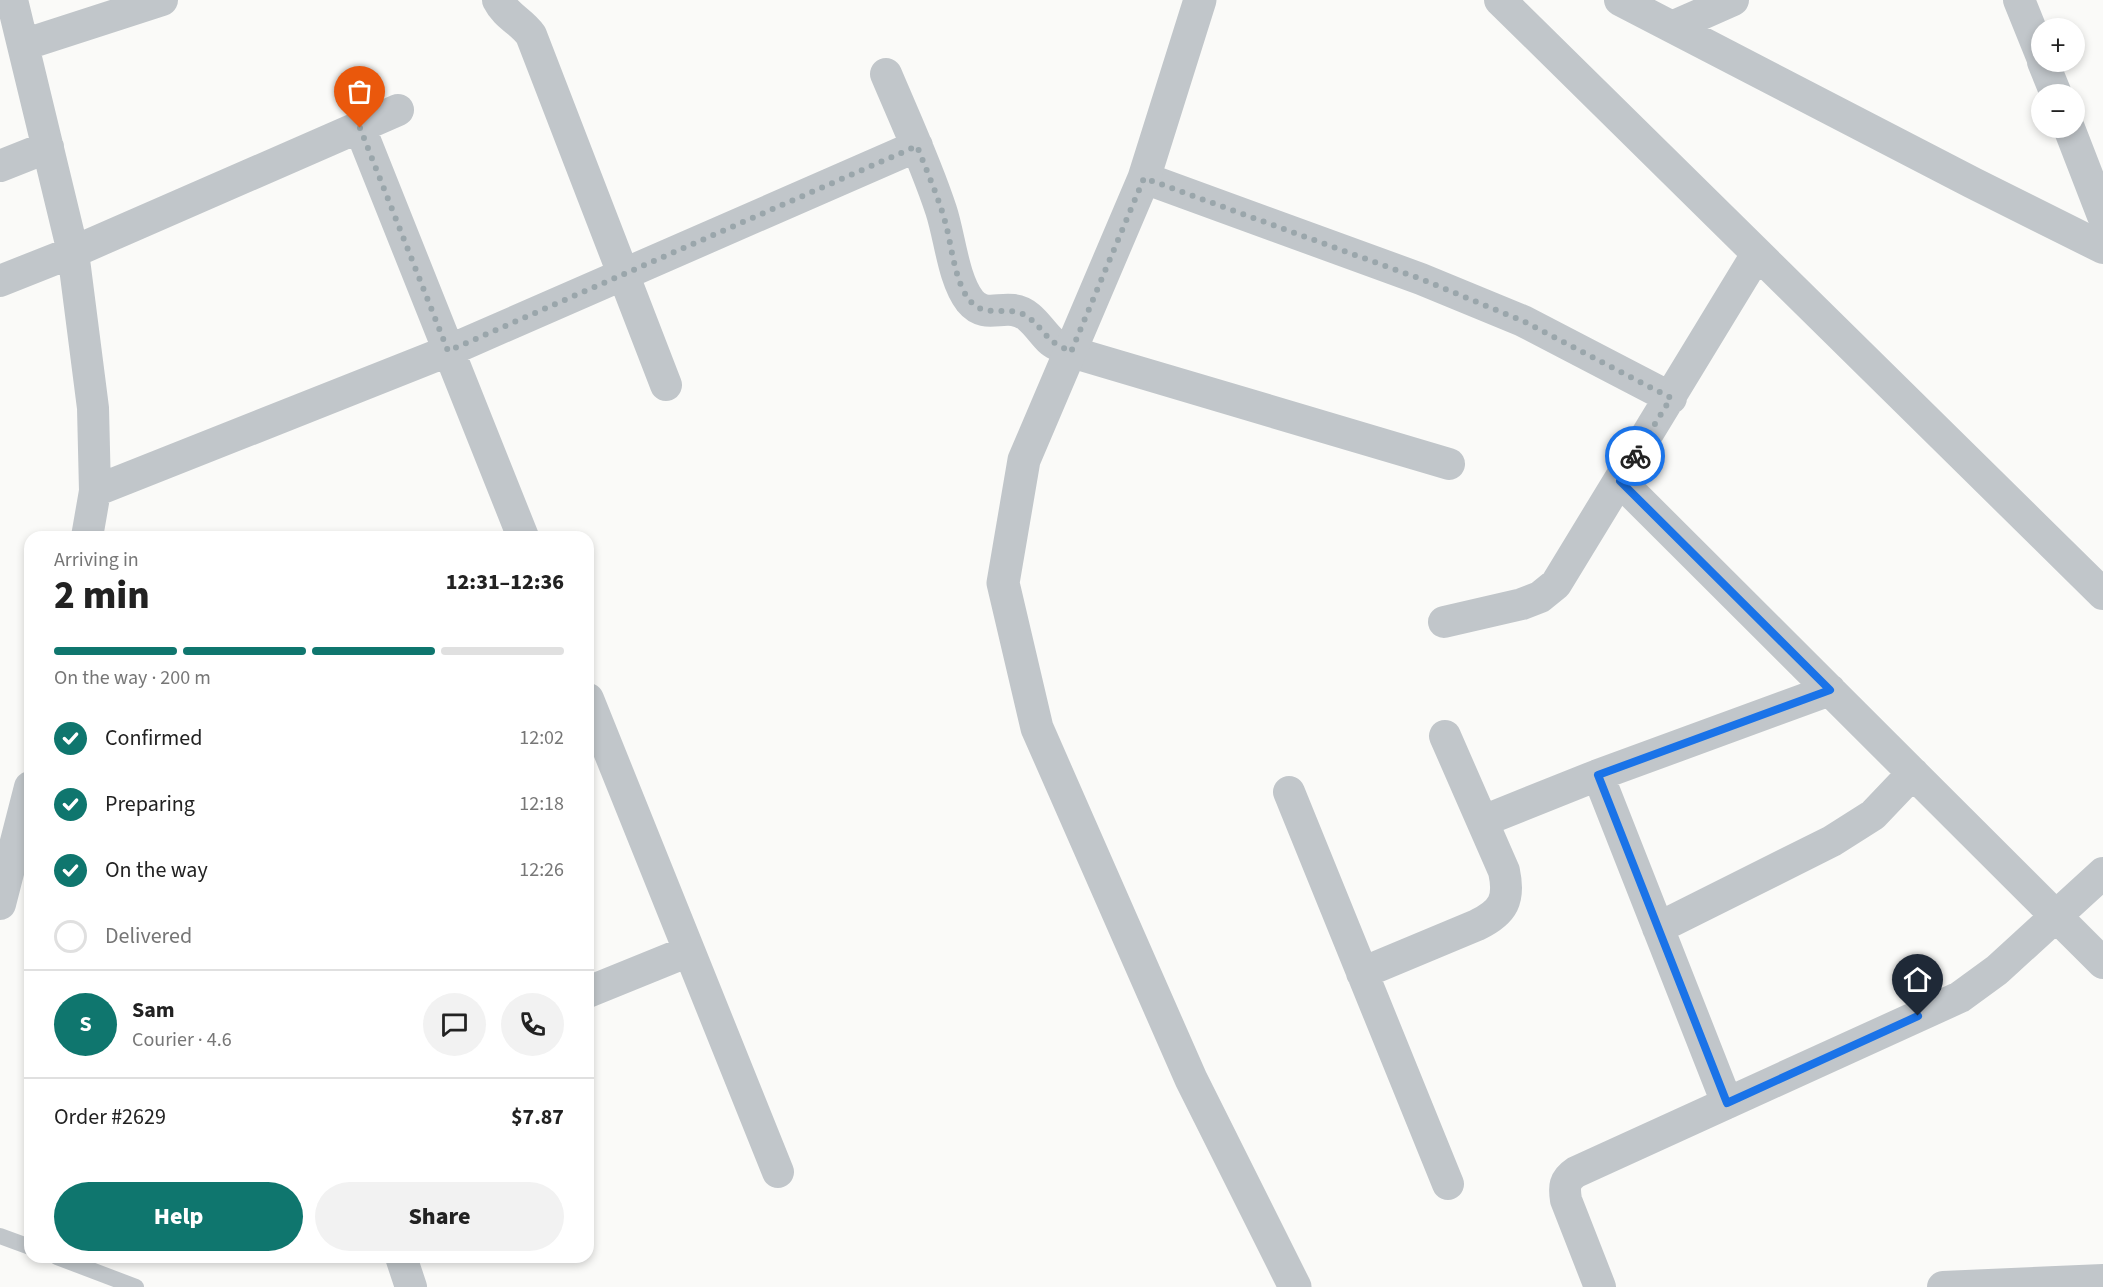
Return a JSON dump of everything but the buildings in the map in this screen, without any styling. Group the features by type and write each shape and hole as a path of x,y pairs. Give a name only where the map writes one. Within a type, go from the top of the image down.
{"street":[{"path":"12,0 73,252 93,408 95,491 88,531"},
{"path":"23,45 162,0"},
{"path":"498,0 507,14 525,26 531,35 666,385"},
{"path":"1200,0 1144,178 1024,460 1004,583 1037,728 1191,1079 1295,1287"},
{"path":"1500,0 2103,594"},
{"path":"1620,0 2103,248"},
{"path":"1672,27 1734,0"},
{"path":"2019,0 2031,31"},
{"path":"886,74 941,208 952,255 961,281 971,302 980,309 990,312 1013,310 1025,315 1038,325 1052,342 1071,352 1449,464"},
{"path":"0,281 73,252 398,110"},
{"path":"360,128 521,531"},
{"path":"2073,138 2103,216"},
{"path":"95,491 448,351 917,146"},
{"path":"0,166 48,147"},
{"path":"1144,178 1421,279 1523,321 1671,398"},
{"path":"1444,622 1522,604 1540,597 1556,584 1757,254"},
{"path":"1620,481 2103,963"},
{"path":"1483,821 1598,775 1830,690"},
{"path":"594,714 778,1172"},
{"path":"1362,973 1484,922 1491,918 1503,904 1507,889 1504,871 1445,736"},
{"path":"1658,928 1832,841 1873,815 1913,773"},
{"path":"1598,775 1727,1103"},
{"path":"1289,792 1448,1184"},
{"path":"0,904 24,810"},
{"path":"1600,1287 1566,1200 1564,1187 1568,1178 1576,1172 1960,997 1996,970 2103,873"},
{"path":"594,990 689,951"},
{"path":"403,1263 411,1287"},
{"path":"1942,1287 2103,1280"}],"lane":[{"path":"0,1236 24,1245"},
{"path":"73,1263 136,1287"}],"way so far":[{"path":"360,128 448,351 917,146 941,208 952,255 964,290 971,302 980,309 990,312 1013,310 1025,315 1038,325 1052,342 1071,352 1144,178 1421,279 1523,321 1671,398 1635,456"}],"route":[{"path":"1635,456 1620,481 1830,690 1598,775 1727,1103 1918,1016"}]}
